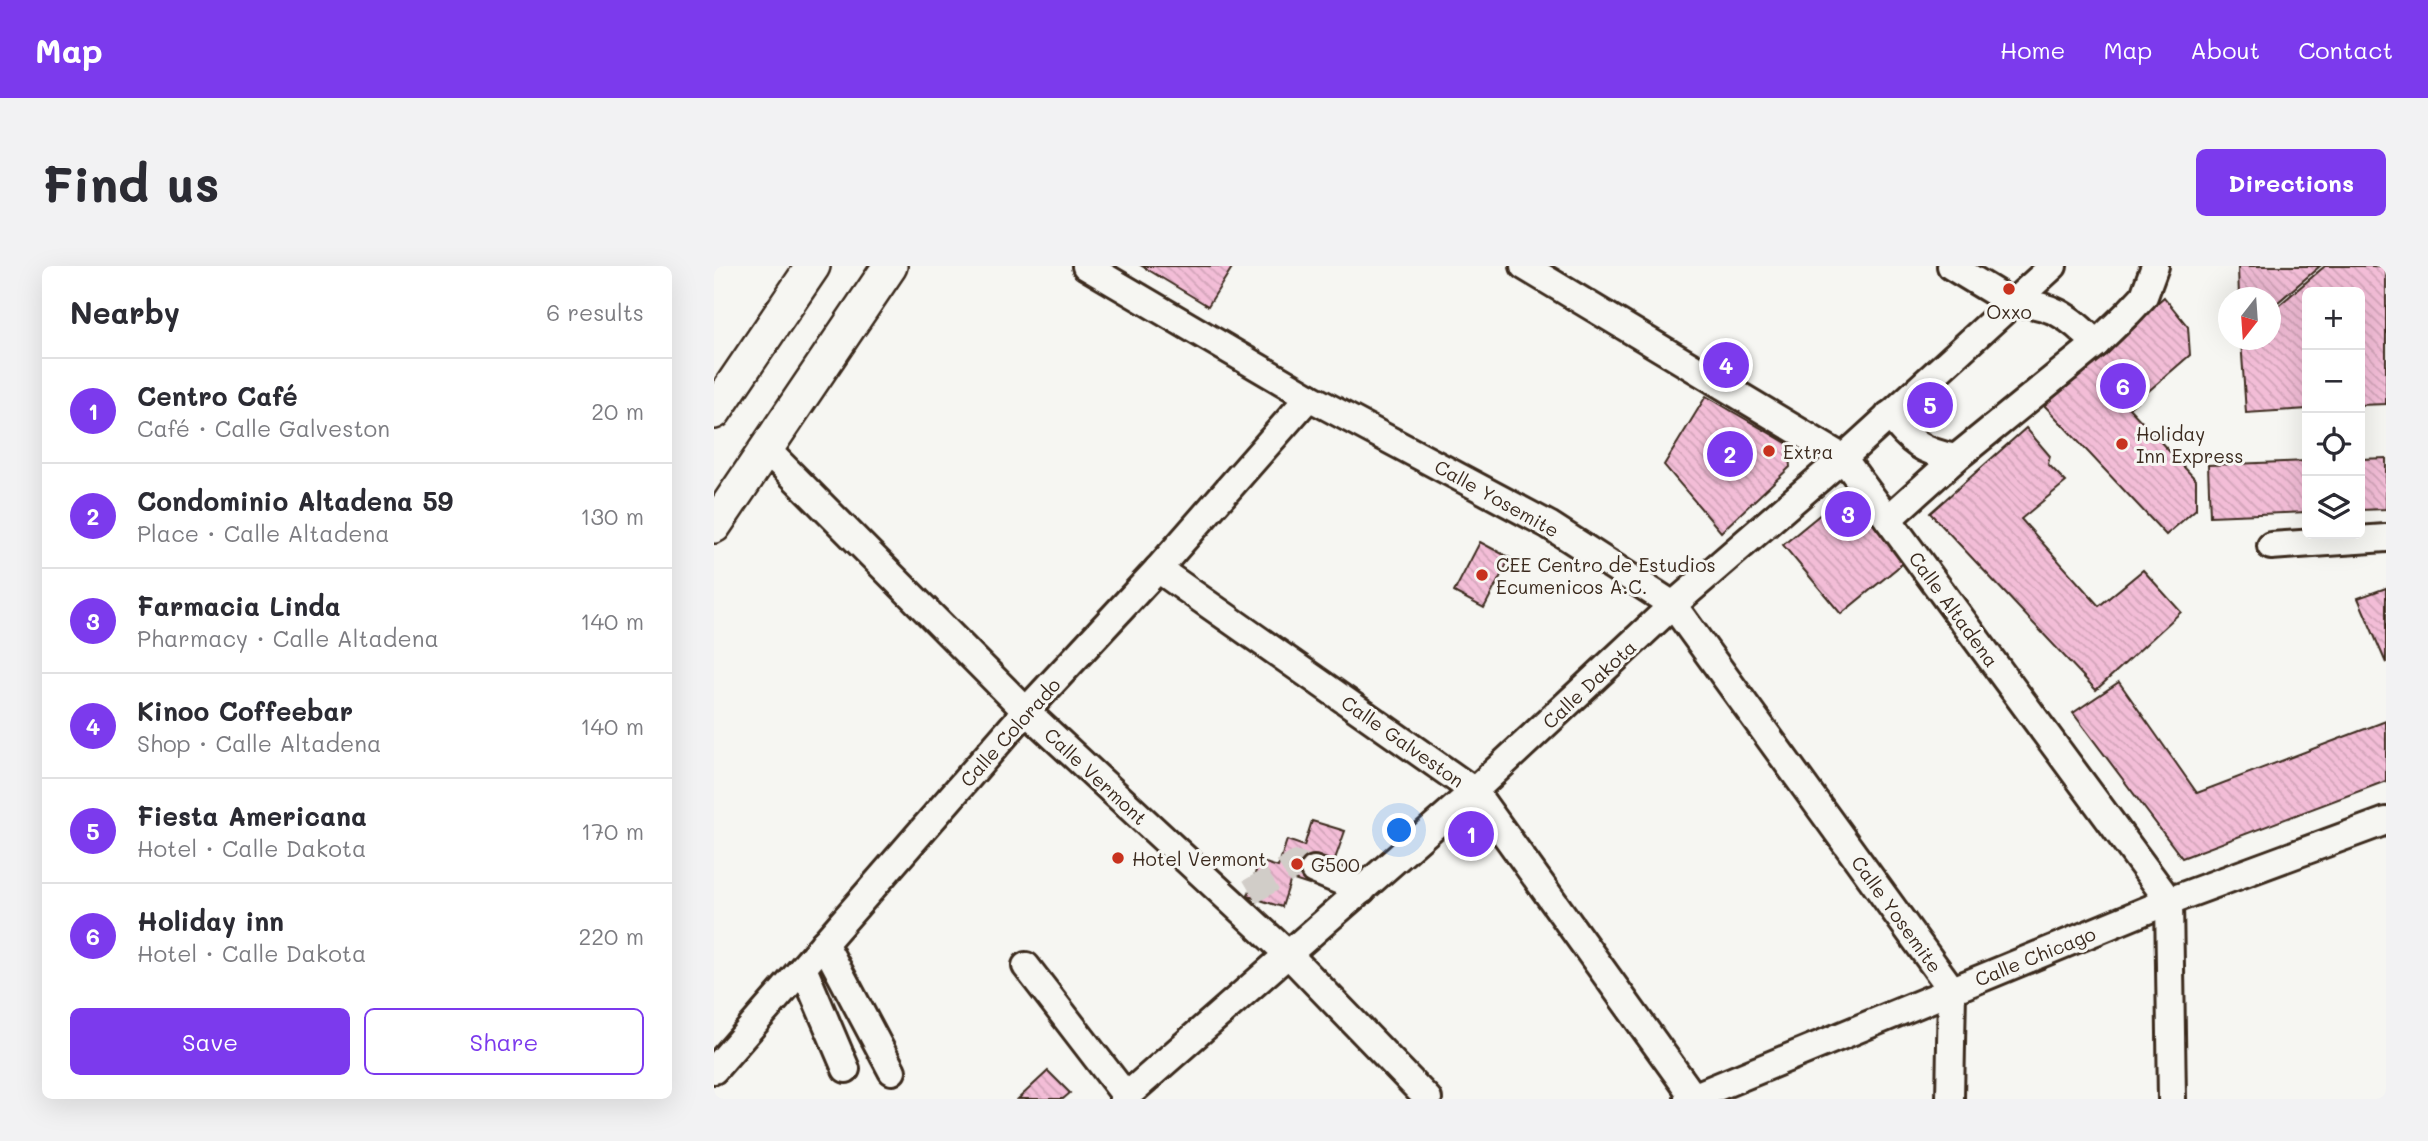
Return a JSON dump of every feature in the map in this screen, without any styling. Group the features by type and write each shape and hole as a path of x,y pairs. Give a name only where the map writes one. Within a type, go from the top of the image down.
{"main road":[{"path":"714,412 813,266"},
{"path":"714,526 890,266"}],"street":[{"name":"Calle Yosemite","path":"1086,266 1309,397 1549,525 1673,605 1952,990"},
{"name":"Calle Altadena","path":"1524,266 1843,458 2169,901"},
{"path":"1951,266 2012,303 2038,303 2055,311 2079,325 2096,344"},
{"name":"Calle Dakota","path":"1125,1097 1474,791 1673,605 1843,458 2053,266"},
{"path":"1888,519 1956,458 2096,344 2144,296 2155,266"},
{"name":"Calle Colorado","path":"714,1070 1026,711 1158,569 1309,397"},
{"path":"1889,415 1915,446 1930,453 1956,458"},
{"name":"Calle Vermont","path":"766,449 1026,711 1241,897 1289,955 1428,1099"},
{"path":"2271,546 2386,538"},
{"name":"Calle Galveston","path":"1158,569 1474,791 1693,1098"},
{"name":"Calle Chicago","path":"1693,1098 2169,901 2386,821"},
{"path":"1314,870 1362,890"},
{"path":"2169,901 2172,1099"},
{"path":"824,943 892,1071"},
{"path":"1026,966 1125,1097"},
{"path":"803,968 846,1069"},
{"path":"1950,1099 1952,990"}],"building":[{"path":"1142,266 1233,266 1208,306"},
{"path":"2238,266 2320,266 2281,300 2281,287 2239,287"},
{"path":"2325,266 2386,266 2386,404 2365,405 2365,287 2302,287 2302,409 2246,413 2242,350 2281,350 2281,304"},
{"name":"Holiday Inn Express","path":"2164,297 2188,327 2190,355 2129,408 2196,480 2196,509 2166,535 2043,404"},
{"path":"1706,396 1788,444 1790,467 1721,532 1664,465"},
{"path":"2026,428 2050,456 2048,464 2066,482 2021,519 2099,606 2143,570 2181,612 2096,690 1930,513"},
{"path":"2386,458 2386,509 2365,510 2365,459"},
{"path":"2302,461 2302,512 2210,516 2208,465"},
{"path":"1850,490 1908,559 1841,614 1783,545"},
{"name":"CEE Centro de Estudios Ecumenicos A.C.","path":"1480,542 1510,558 1484,608 1454,592"},
{"path":"2386,588 2386,663 2358,598"},
{"path":"2119,682 2197,793 2386,721 2386,781 2182,858 2073,713"},
{"name":"G500","path":"1312,821 1345,831 1334,862 1319,857 1309,885 1291,879 1282,907 1248,896 1259,861 1278,867 1287,840 1304,846"},
{"path":"1048,1071 1070,1093 1063,1099 1018,1099"}],"tunnel":[{"path":"1250,892 1297,864 1314,870"}],"place":[{"name":"Oxxo","path":"2009,289"},
{"name":"Kinoo Coffeebar","path":"1726,365"},
{"name":"Holiday inn","path":"2123,386"},
{"name":"Fiesta Americana","path":"1930,405"},
{"name":"Holiday Inn Express","path":"2122,444"},
{"name":"Extra","path":"1769,451"},
{"name":"Condominio Altadena 59","path":"1730,454"},
{"name":"Farmacia Linda","path":"1848,514"},
{"name":"CEE Centro de Estudios Ecumenicos A.C.","path":"1482,575"},
{"name":"Centro Café","path":"1471,834"},
{"name":"Hotel Vermont","path":"1118,858"},
{"name":"G500","path":"1297,864"}]}
